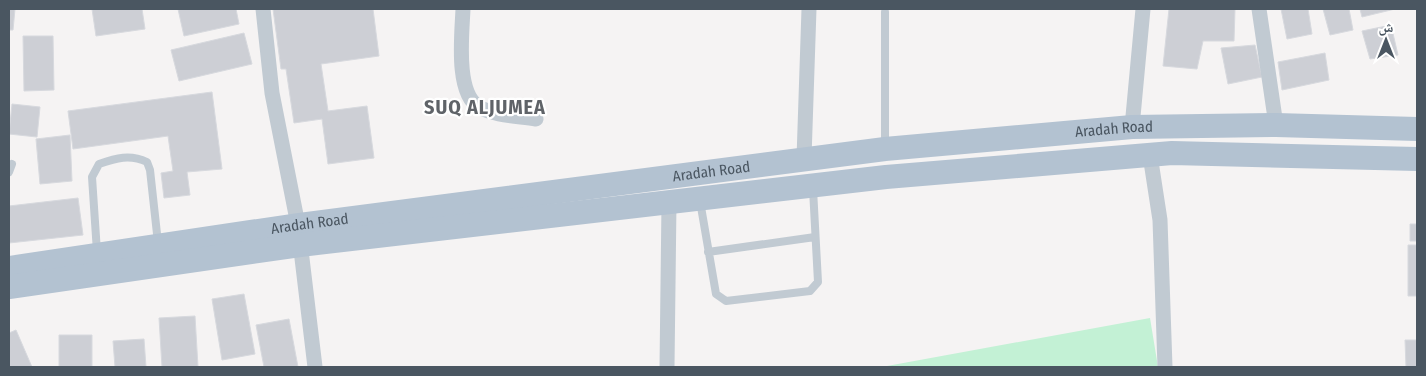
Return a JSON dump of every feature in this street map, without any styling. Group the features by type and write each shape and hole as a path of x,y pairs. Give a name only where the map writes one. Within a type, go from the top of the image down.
{"main road":[{"name":"Aradah Road","path":"9,287 299,235 804,158 1132,127 1276,124 1417,129"},
{"name":"Aradah Road","path":"9,268 159,246 669,203 886,177 1150,155 1417,159"}],"street":[{"path":"263,9 272,93 299,235 315,367"},
{"path":"462,9 462,70 467,94 478,106 490,112 536,119"},
{"path":"804,158 809,9"},
{"path":"1132,127 1143,9"},
{"path":"1259,9 1276,124"},
{"path":"1150,155 1160,220 1165,367"},
{"path":"667,367 669,203"}],"lane":[{"path":"885,12 885,149"},
{"path":"97,254 92,177 99,164 119,157 138,158 147,162 150,170 159,246"},
{"path":"700,199 716,294 726,301 810,291 818,282 812,186"},
{"path":"708,252 815,237"}],"green space":[{"path":"1150,318 1158,367 877,367 887,366"}],"building":[{"path":"9,9 15,9 13,30 9,30"},
{"path":"92,9 142,9 145,29 96,36"},
{"path":"178,9 236,9 239,24 184,36"},
{"path":"273,9 373,9 379,56 321,64 328,111 367,106 374,158 328,164 322,119 294,123 286,69 281,69"},
{"path":"1169,9 1235,9 1234,41 1203,41 1197,69 1163,66"},
{"path":"1281,9 1308,9 1312,34 1287,39"},
{"path":"1323,9 1349,9 1353,30 1330,35"},
{"path":"1360,9 1395,9 1362,17"},
{"path":"1391,25 1398,55 1370,59 1362,31"},
{"path":"244,33 252,64 179,81 171,50"},
{"path":"23,36 53,36 54,90 24,91"},
{"path":"1255,45 1262,77 1228,84 1221,48"},
{"path":"1325,53 1329,80 1282,90 1278,62"},
{"path":"212,92 222,169 187,172 190,195 164,198 161,173 173,171 168,136 73,149 68,111"},
{"path":"12,104 40,107 37,137 9,134"},
{"path":"70,135 72,181 40,184 36,139"},
{"path":"78,198 83,235 9,243 9,206"},
{"path":"1410,224 1417,224 1417,241 1410,241"},
{"path":"1408,245 1417,245 1417,296 1408,296"},
{"path":"244,294 255,354 222,360 212,299"},
{"path":"195,316 198,367 162,367 159,318"},
{"path":"289,319 298,367 264,367 256,325"},
{"path":"16,330 32,367 9,367 9,333"},
{"path":"59,335 92,335 92,367 59,367"},
{"path":"144,339 146,367 115,367 113,341"},
{"path":"1405,340 1417,340 1417,367 1406,367"}],"district":[{"name":"SUQ ALJUMEA","path":"485,107"}]}
